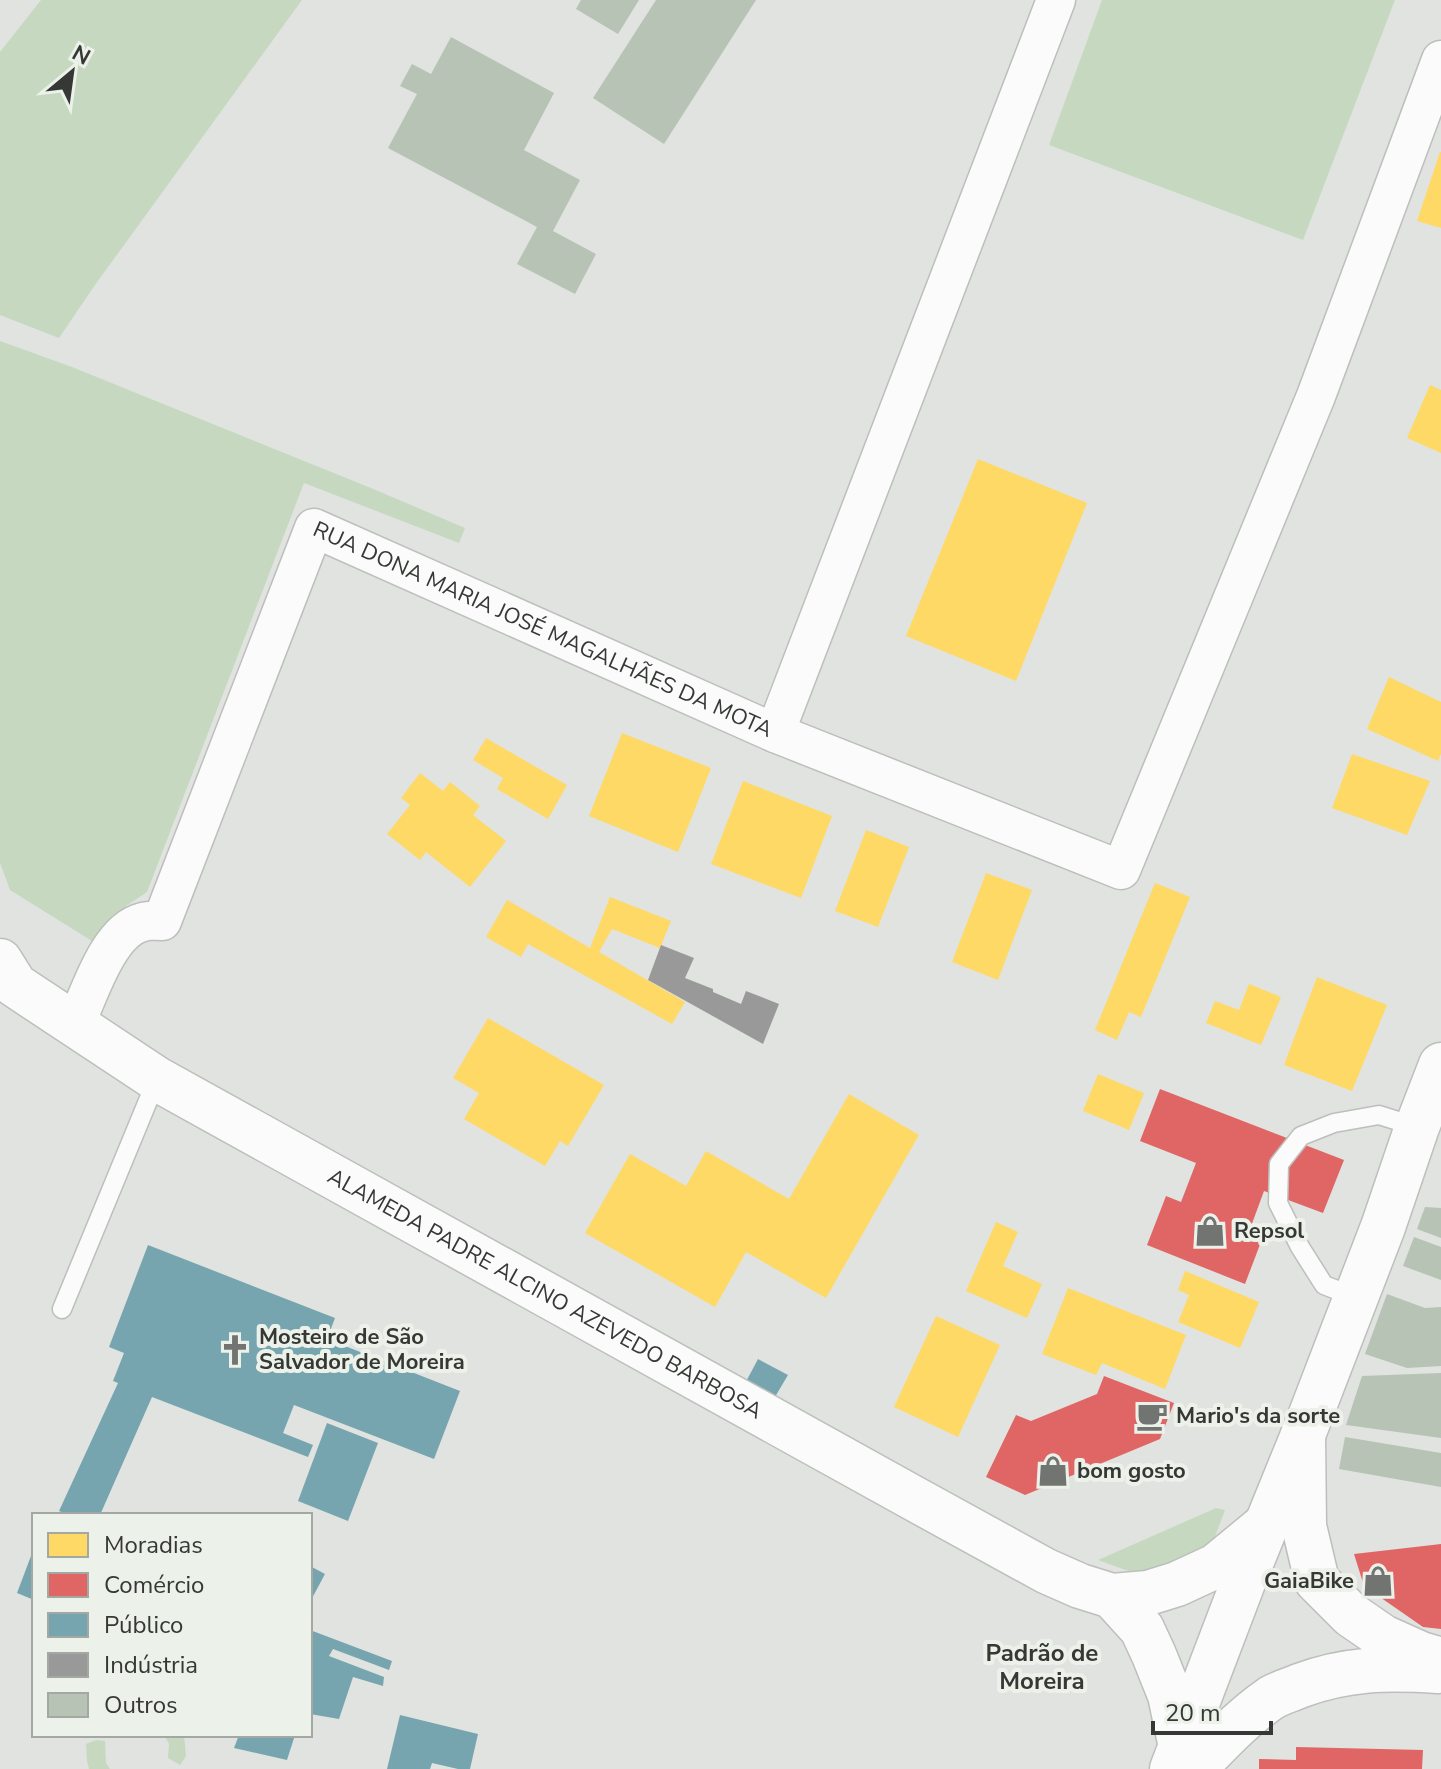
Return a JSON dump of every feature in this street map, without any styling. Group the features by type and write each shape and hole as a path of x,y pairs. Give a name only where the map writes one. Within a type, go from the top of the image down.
{"main road":[{"name":"ALAMEDA PADRE ALCINO AZEVEDO BARBOSA","path":"0,961 15,985 157,1079 1046,1571 1112,1596 1148,1593 1216,1566 1267,1524"},
{"path":"1182,1762 1267,1524 1383,1227 1441,1065"},
{"path":"1303,1435 1304,1526 1317,1581 1351,1615 1383,1637 1441,1660"},
{"name":"ALAMEDA PADRE ALCINO AZEVEDO BARBOSA","path":"1112,1596 1142,1629 1148,1642 1170,1695 1182,1762"},
{"path":"1182,1762 1240,1723 1273,1696 1320,1678 1359,1670 1395,1668 1441,1671"}],"street":[{"path":"775,733 1056,0"},
{"name":"RUA DONA MARIA JOSÉ MAGALHÃES DA MOTA","path":"75,1025 108,952 120,934 142,922 162,921 314,528 775,733 1121,870 1316,396 1441,60"}],"lane":[{"path":"62,1309 157,1079"},
{"path":"1355,1297 1324,1285 1300,1247 1278,1203 1279,1164 1301,1136 1334,1123 1379,1115 1417,1127"}],"green space":[{"path":"41,0 302,0 59,338 0,315 0,52"},
{"path":"1102,0 1395,0 1303,240 1049,145"},
{"path":"0,341 72,367 465,528 459,543 304,483 147,892 126,906 100,946 10,890 0,863"},
{"path":"1216,1508 1225,1510 1207,1558 1145,1577 1098,1560"},
{"path":"165,1737 184,1737 186,1756 180,1765 168,1758 169,1744"},
{"path":"105,1741 106,1763 110,1769 89,1769 86,1744"}],"building: Moradias":[{"path":"1441,152 1441,228 1417,221"},
{"path":"1430,385 1441,390 1441,453 1407,438"},
{"path":"978,459 1087,503 1016,681 906,636"},
{"path":"1389,677 1441,702 1441,754 1438,761 1367,729"},
{"path":"622,733 711,768 678,852 589,816"},
{"path":"486,738 567,785 548,819 497,789 503,778 473,760"},
{"path":"1352,754 1430,781 1407,835 1332,808"},
{"path":"420,773 443,791 450,782 480,806 473,815 506,841 470,887 426,852 420,860 387,834 410,805 401,798"},
{"path":"743,781 832,816 801,898 711,864"},
{"path":"866,830 909,847 878,927 835,911"},
{"path":"986,873 1032,890 998,980 952,962"},
{"path":"1155,883 1190,897 1141,1017 1129,1012 1117,1040 1095,1030"},
{"path":"610,897 671,921 660,948 612,929 599,952 685,1002 672,1024 528,944 521,957 486,937 507,900 590,948"},
{"path":"1317,977 1387,1005 1352,1091 1284,1065"},
{"path":"1249,984 1281,997 1261,1045 1206,1023 1215,1001 1239,1010"},
{"path":"488,1018 604,1085 568,1146 560,1141 545,1166 464,1119 479,1093 453,1078"},
{"path":"1098,1074 1144,1093 1129,1130 1083,1111"},
{"path":"849,1094 919,1135 826,1298 746,1252 715,1307 585,1233 630,1154 686,1186 706,1151 789,1199"},
{"path":"996,1222 1018,1232 1003,1266 1042,1284 1027,1318 966,1291"},
{"path":"1185,1271 1259,1302 1240,1348 1178,1322 1189,1295 1178,1290"},
{"path":"1068,1288 1186,1335 1165,1389 1102,1363 1096,1375 1042,1354"},
{"path":"936,1316 1000,1345 958,1437 894,1407"}],"building: Comércio":[{"path":"1160,1089 1344,1160 1323,1213 1264,1191 1250,1229 1264,1234 1245,1284 1147,1245 1166,1196 1181,1202 1196,1163 1140,1141"},
{"path":"1104,1376 1174,1403 1160,1439 1025,1495 986,1477 1016,1415 1031,1421 1097,1394"},
{"path":"1441,1544 1441,1629 1423,1627 1364,1586 1354,1554"},
{"path":"1296,1747 1423,1750 1422,1769 1259,1769 1259,1759 1296,1760"}],"building: Público":[{"name":"Mosteiro de São Salvador de Moreira","path":"148,1245 335,1318 327,1339 460,1391 434,1459 294,1405 283,1433 313,1445 308,1457 152,1397 101,1513 64,1513 59,1511 118,1383 113,1381 124,1353 109,1347"},
{"path":"758,1359 788,1375 769,1407 741,1391"},
{"path":"327,1423 378,1443 348,1521 298,1501"},
{"path":"32,1553 32,1599 17,1593"},
{"path":"312,1567 325,1574 312,1598"},
{"path":"312,1631 392,1661 389,1670 333,1649 329,1656 384,1677 383,1686 353,1677 339,1719 312,1714"},
{"path":"400,1715 478,1734 470,1769 432,1763 430,1769 387,1769"},
{"path":"238,1737 294,1737 287,1760 234,1748"}],"building: Indústria":[{"path":"661,945 694,958 685,978 713,989 713,992 741,1004 746,991 779,1004 763,1044 648,980"}],"building: Outros":[{"path":"581,0 639,0 618,34 576,9"},
{"path":"656,0 756,0 664,144 593,98"},
{"path":"451,37 554,93 524,150 580,180 553,231 596,254 575,294 517,264 537,227 388,148 417,94 400,86 412,64 431,74"},
{"path":"1425,1207 1441,1208 1441,1238 1417,1229"},
{"path":"1414,1237 1441,1247 1441,1280 1403,1266"},
{"path":"1387,1294 1425,1308 1441,1307 1441,1366 1407,1368 1365,1354"},
{"path":"1441,1373 1441,1438 1346,1425 1362,1376"},
{"path":"1345,1437 1441,1453 1441,1487 1339,1469"}],"place":[{"name":"Repsol","path":"1210,1231"},
{"name":"Mosteiro de São Salvador de Moreira","path":"235,1350"},
{"name":"Mario's da sorte","path":"1152,1416"},
{"name":"bom gosto","path":"1053,1471"},
{"name":"GaiaBike","path":"1378,1581"}],"district":[{"name":"Padrão de Moreira","path":"1042,1667"}]}
